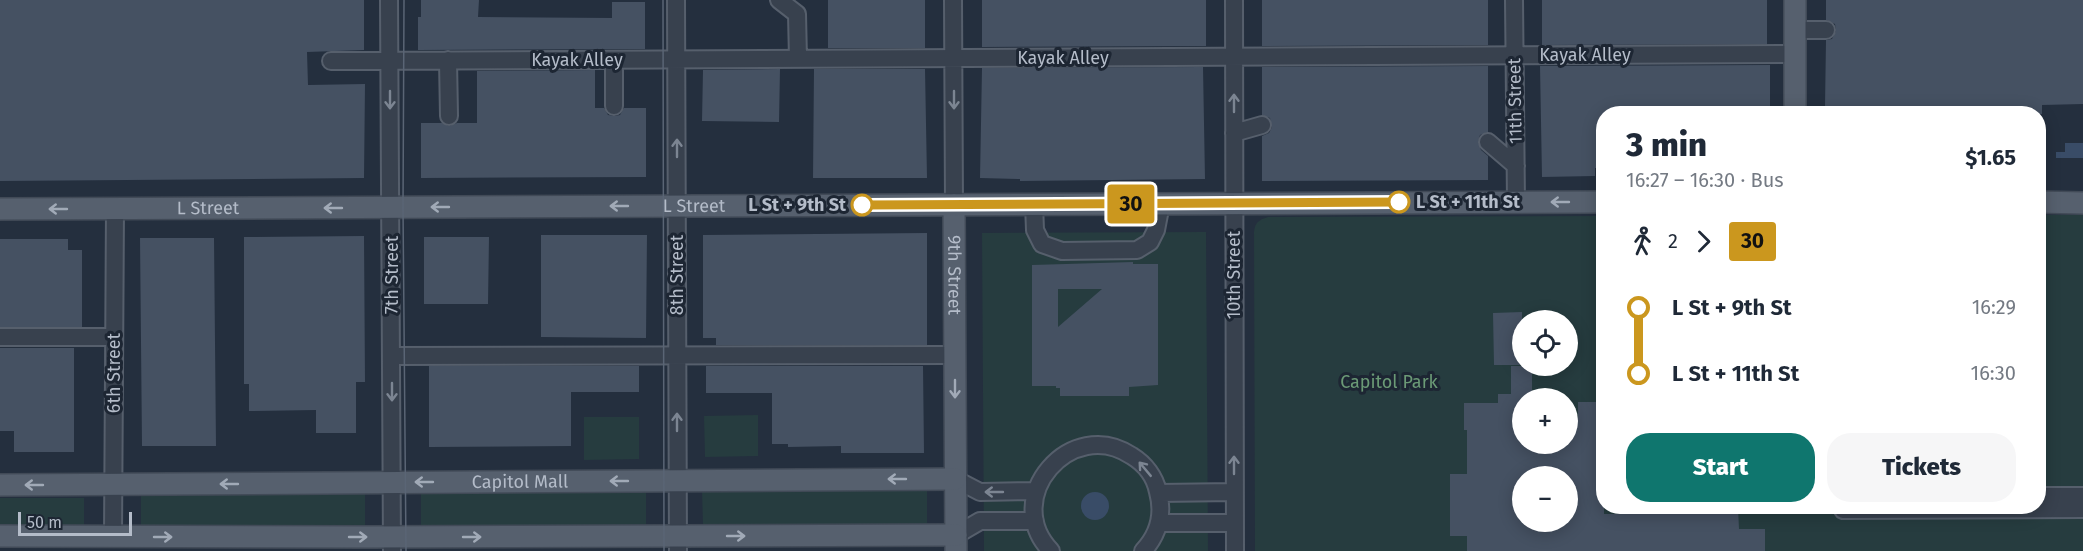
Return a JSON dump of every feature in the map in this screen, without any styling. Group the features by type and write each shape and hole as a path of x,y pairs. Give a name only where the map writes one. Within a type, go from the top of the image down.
{"main road":[{"path":"1795,0 1795,106"},
{"name":"L Street","path":"0,209 1596,202"},
{"path":"2046,202 2083,203"},
{"name":"9th Street","path":"954,205 956,543"},
{"name":"Capitol Mall","path":"0,485 956,479"},
{"path":"0,536 392,544 956,543"}],"street":[{"name":"7th Street","path":"389,0 392,544"},
{"name":"8th Street","path":"676,0 678,543"},
{"path":"779,0 797,14 798,59"},
{"name":"9th Street","path":"953,0 954,205"},
{"name":"10th Street","path":"1234,0 1235,551"},
{"name":"11th Street","path":"1514,0 1516,202"},
{"path":"1795,30 1826,30"},
{"name":"Kayak Alley","path":"331,61 1794,54"},
{"path":"448,60 449,116"},
{"path":"614,60 614,106"},
{"path":"1234,133 1262,125"},
{"path":"1488,142 1516,166"},
{"path":"1034,204 1035,230 1042,244 1062,251 1137,250 1150,242 1156,230 1161,204"},
{"name":"6th Street","path":"113,537 115,209"},
{"path":"0,337 114,337"},
{"path":"392,356 955,355"},
{"path":"1052,551 1044,542 1035,521 1036,491 1044,474 1056,460 1076,449 1096,445 1118,449 1138,459 1152,476 1159,494 1160,523 1143,551"},
{"name":"Capitol Mall","path":"956,479 980,492 1036,491"},
{"path":"1159,494 1234,492"},
{"path":"2046,496 2083,496"},
{"path":"2046,502 2083,501"},
{"path":"2046,509 2083,509"},
{"path":"956,543 980,521 1035,521"},
{"path":"1160,523 1235,523"}],"green space":[{"name":"Capitol Park","path":"2046,215 2083,215 2083,551 1255,551 1254,232 1259,221 1268,217 1596,216 1596,514 2046,514"},
{"path":"1206,232 1208,551 984,551 982,233"},
{"path":"758,415 758,456 705,457 704,416"},
{"path":"584,417 639,417 639,459 584,460"},
{"path":"927,489 927,524 703,526 702,490"},
{"path":"365,491 365,526 141,528 141,493"},
{"path":"421,491 646,491 646,526 421,526"},
{"path":"0,498 84,498 84,528 0,526"}],"water":[{"path":"2065,143 2083,143 2083,158 2056,158 2056,152 2065,152"},
{"path":"1095,492 1105,496 1109,506 1105,516 1095,520 1085,516 1081,506 1085,496"}],"building":[{"path":"0,0 364,0 364,50 307,52 308,85 365,84 364,178 0,181"},
{"path":"421,0 479,0 478,17 612,18 612,2 645,2 645,49 418,50 418,17 421,17"},
{"path":"828,0 925,0 925,48 828,48"},
{"path":"982,0 1206,0 1206,46 982,47"},
{"path":"1262,0 1488,0 1488,45 1262,46"},
{"path":"1542,0 1767,0 1767,44 1542,45"},
{"path":"1826,0 2083,0 2083,104 1825,106 1826,40 1832,39 1836,31 1835,24 1826,20"},
{"path":"1770,65 1770,106 1596,106 1595,176 1542,177 1540,66"},
{"path":"1488,66 1488,132 1480,135 1478,141 1481,150 1488,156 1488,180 1262,181 1262,136 1269,133 1272,127 1270,118 1262,115 1262,67"},
{"path":"1203,67 1205,179 1020,181 1020,179 980,178 982,68"},
{"path":"780,69 779,122 702,121 703,70"},
{"path":"814,69 925,69 927,178 813,178"},
{"path":"595,70 595,108 604,108 608,115 615,116 620,115 624,108 646,108 646,177 421,178 421,123 442,123 449,126 457,123 477,123 477,71"},
{"path":"927,233 927,345 716,345 716,338 703,338 703,235"},
{"path":"541,235 647,235 646,338 541,337"},
{"path":"364,236 365,382 356,382 356,433 316,433 316,410 249,411 249,384 244,384 244,237"},
{"path":"424,237 489,237 488,304 424,304"},
{"path":"140,238 214,238 216,446 142,446"},
{"path":"0,239 68,239 68,250 82,250 82,327 0,327"},
{"path":"1133,262 1133,264 1158,264 1158,385 1129,387 1129,396 1060,396 1060,388 1056,386 1032,386 1032,265","holes":["1058,289 1102,289 1058,327"]},
{"path":"1512,312 1512,365 1494,365 1493,313"},
{"path":"0,348 74,348 74,452 14,452 14,431 0,431"},
{"path":"429,366 639,366 639,392 571,392 571,446 429,447"},
{"path":"706,366 923,366 924,453 841,453 841,446 788,447 788,444 772,444 772,393 706,393"},
{"path":"1511,366 1512,376 1532,376 1532,388 1512,388 1512,454 1578,454 1578,402 1596,402 1596,514 1738,514 1739,529 1765,529 1765,551 1467,551 1467,536 1450,536 1450,474 1467,474 1467,430 1464,430 1464,403 1498,403 1498,394 1511,394"}],"tram line":[{"path":"404,0 406,551"},
{"path":"663,0 664,551"}],"bus line":[{"name":"30","path":"862,205 1399,202"}],"place":[{"name":"L St + 11th St","path":"1399,202"},
{"name":"L St + 9th St","path":"862,205"}]}
